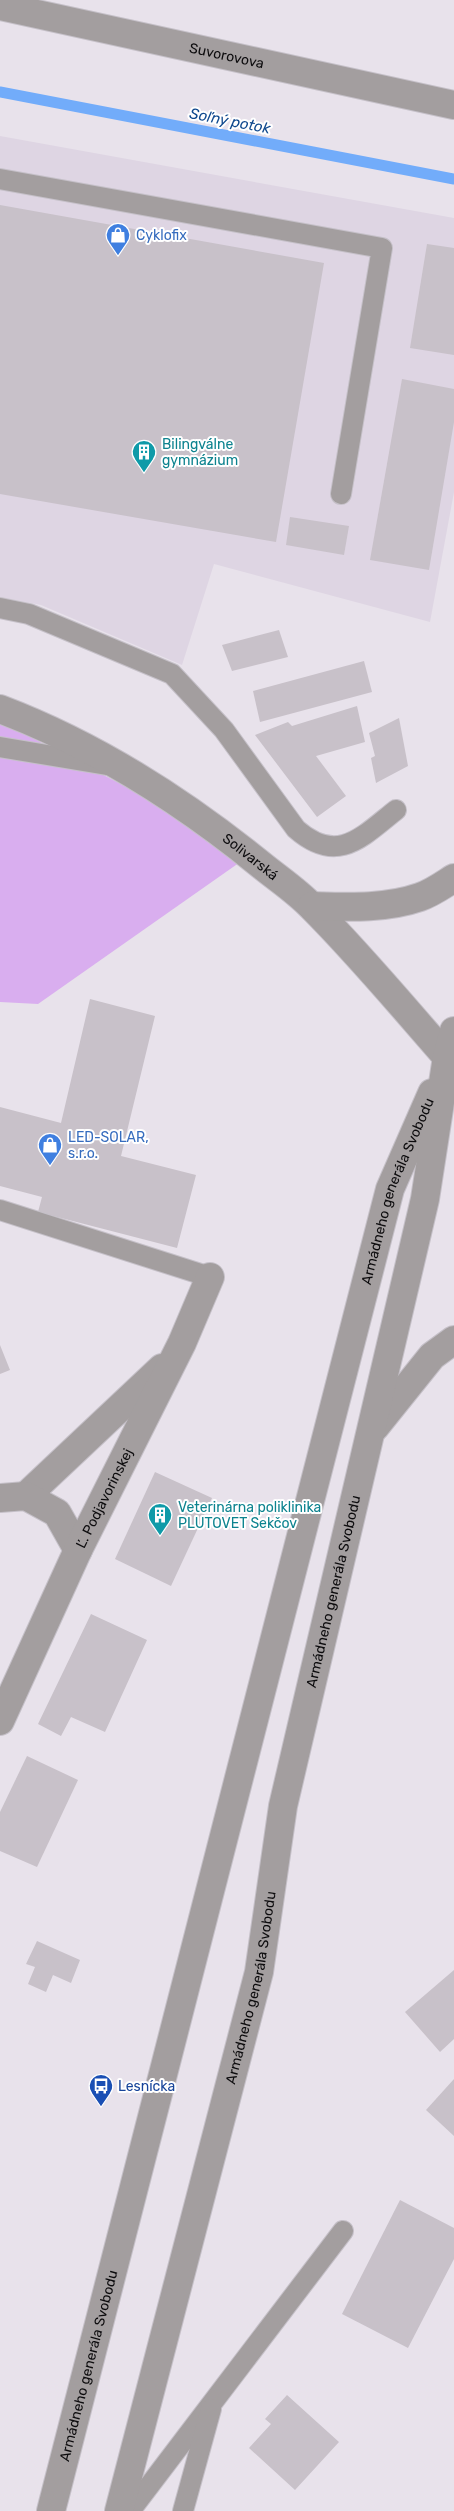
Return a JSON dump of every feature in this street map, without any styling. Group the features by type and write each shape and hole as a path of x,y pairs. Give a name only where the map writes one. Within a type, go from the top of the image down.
{"street":[{"name":"Suvorovova","path":"0,6 454,105"},
{"name":"Solivarská","path":"0,710 63,736 126,768 240,848 312,906 374,972 451,1061"},
{"path":"312,906 353,907 400,903 422,897 454,878"},
{"path":"451,1061 454,1031"},
{"name":"Armádneho generála Svobodu","path":"119,2511 259,1972 283,1806 425,1199 451,1061"},
{"name":"Armádneho generála Svobodu","path":"51,2511 390,1189 451,1061"},
{"name":"Ľ. Podjavorinskej","path":"0,1721 78,1550 176,1356 210,1277"},
{"path":"371,1432 432,1356 454,1340"},
{"path":"78,1550 57,1513 13,1497 176,1356"}],"lane":[{"path":"0,179 382,248 342,494"},
{"path":"0,608 29,614 172,674 224,730 296,829 308,840 323,847 341,846 364,836 396,810"},
{"path":"0,747 126,768"},
{"path":"0,1210 210,1277"},
{"path":"130,2511 214,2398 343,2231"},
{"path":"183,2511 214,2398"}],"shaded area":[{"path":"0,136 454,218 454,492 430,622 214,564 182,665 41,605 0,597"},
{"path":"0,721 253,853 38,1004 0,1002"}],"building":[{"path":"0,205 324,263 276,542 0,494"},
{"path":"427,244 454,248 454,355 410,348"},
{"path":"402,379 454,389 454,422 429,570 370,560"},
{"path":"290,517 349,526 344,555 286,545"},
{"path":"279,630 288,657 232,671 222,645"},
{"path":"364,661 372,692 260,722 253,691"},
{"path":"357,706 365,742 316,756 346,796 317,817 255,735 288,722 292,726"},
{"path":"399,718 408,766 376,783 371,758 375,756 369,733"},
{"path":"90,999 155,1016 121,1156 196,1175 177,1248 38,1212 42,1197 0,1186 0,1107 61,1123"},
{"path":"0,1345 10,1370 0,1374"},
{"name":"Veterinárna poliklinika PLUTOVET Sekčov","path":"155,1472 212,1498 171,1586 115,1559"},
{"path":"91,1614 147,1640 105,1732 71,1717 61,1736 38,1724"},
{"path":"27,1756 78,1780 37,1867 0,1851 0,1812"},
{"path":"37,1941 80,1960 71,1983 53,1975 46,1992 28,1984 35,1967 26,1964"},
{"path":"454,1970 454,2039 440,2052 405,2012"},
{"path":"454,2079 454,2136 426,2110"},
{"path":"400,2200 454,2228 454,2259 408,2348 342,2314"},
{"path":"287,2395 339,2442 295,2490 249,2448 271,2424 265,2419"}],"waterway":[{"name":"Soľný potok","path":"0,92 454,179"}],"place":[{"name":"Cyklofix","path":"118,256"},
{"name":"Bilingválne gymnázium","path":"144,473"},
{"name":"LED-SOLAR, s.r.o.","path":"50,1166"},
{"name":"Veterinárna poliklinika PLUTOVET Sekčov","path":"160,1536"},
{"name":"Lesnícka","path":"101,2107"}]}
